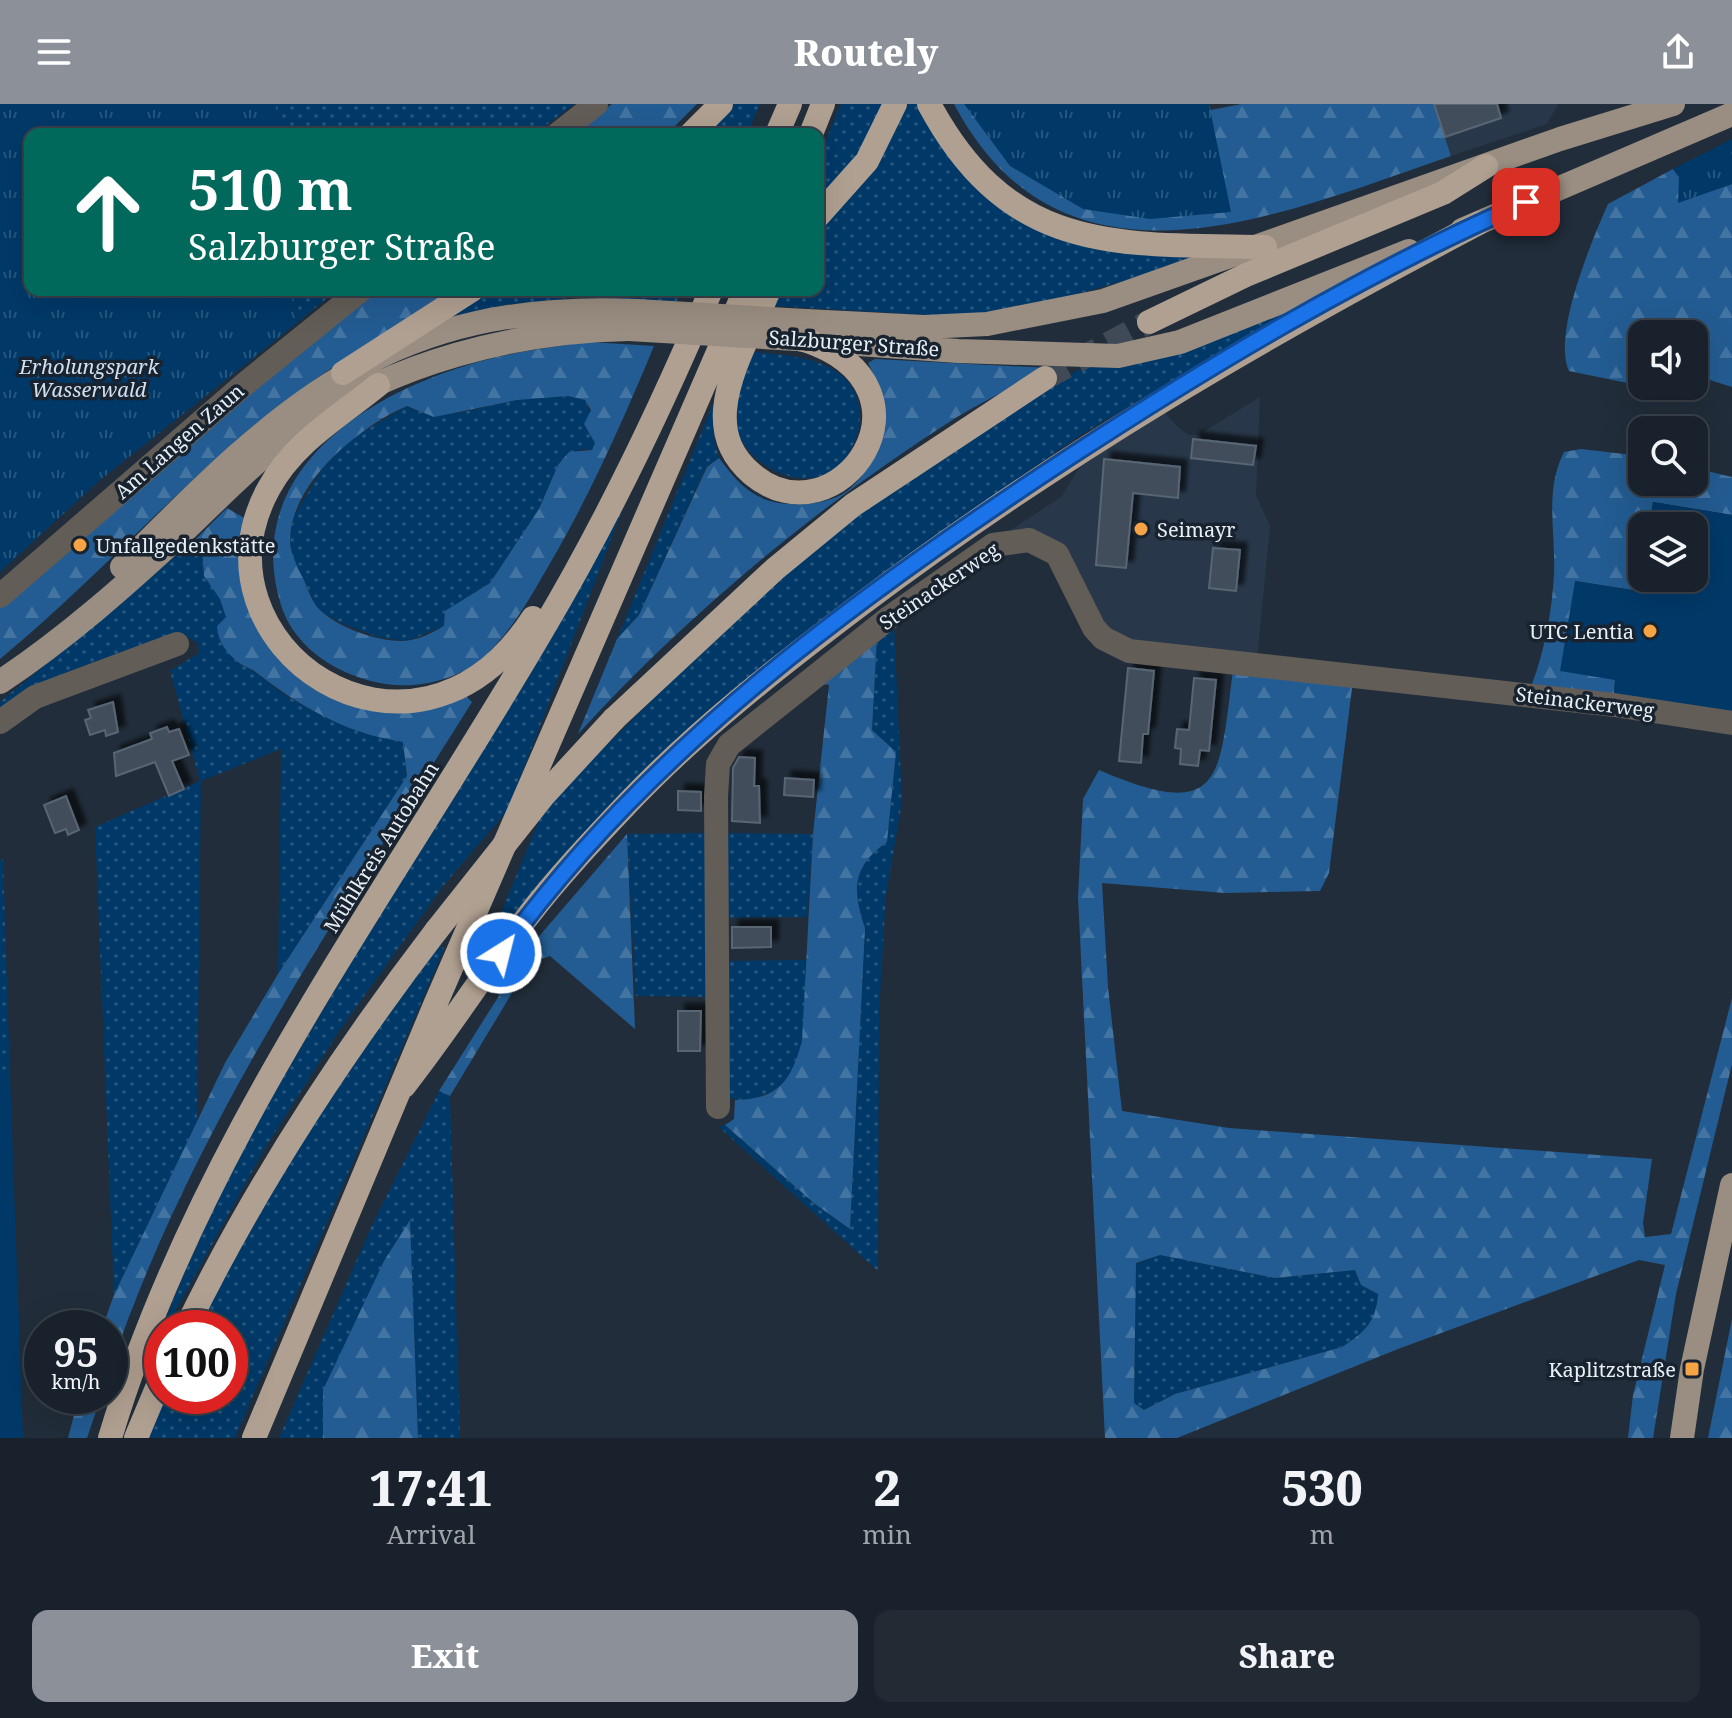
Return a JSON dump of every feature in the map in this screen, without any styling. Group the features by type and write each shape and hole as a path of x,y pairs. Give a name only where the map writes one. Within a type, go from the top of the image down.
{"highway":[{"path":"697,128 721,104"},
{"path":"764,128 774,104"},
{"path":"780,128 790,104"},
{"path":"813,128 823,104"},
{"path":"824,209 867,161 895,104"},
{"path":"929,104 970,167 996,192 1054,226 1122,244 1265,247"},
{"path":"1149,322 1246,275 1443,193 1486,166"},
{"path":"404,1086 458,1017 529,916 583,852 681,752 769,676 923,558 1142,410 1321,306 1479,223"},
{"path":"343,373 463,296"},
{"path":"378,385 312,435 279,472 256,518 250,552 252,573 271,627 281,644 314,675 354,696 380,701 420,701 469,685 496,664 523,633 608,479 692,296"},
{"name":"Mühlkreis Autobahn","path":"110,1438 181,1251 248,1115 307,1012 558,603 618,491 708,296"},
{"path":"254,1438 404,1086 452,965 742,296"},
{"path":"767,296 730,384 724,430 735,456 757,479 771,487 804,492 847,476 867,450 874,425 872,399 861,375 840,354 802,333"},
{"path":"196,1310 236,1234 306,1116 436,931 544,795 614,719 693,643 853,505 1045,378"},
{"path":"136,1438 146,1414"}],"main road":[{"name":"Salzburger Straße","path":"802,333 987,324 1041,316 1103,301 1265,247 1486,166 1673,104"},
{"name":"Salzburger Straße","path":"34,657 258,434 343,373 400,346 490,319 572,309 633,320 1053,355 1100,357 1139,353 1200,335 1479,223 1732,114"},
{"name":"Salzburger Straße","path":"0,682 135,577 299,429 340,402 464,353 522,339 589,330 633,320"},
{"path":"1682,1438 1692,1369 1730,1200"}],"street":[{"path":"566,128 596,104"},
{"name":"Am Langen Zaun","path":"0,596 200,421 354,296"},
{"name":"Steinackerweg","path":"718,1107 716,796 722,755 729,745 890,617 993,545 1029,540 1057,554 1094,628 1103,638 1129,651 1614,705 1732,723"},
{"path":"0,722 35,697 177,644"}],"shaded area":[{"path":"1434,104 1558,104 1547,124 1451,156"},
{"name":"Seimayr","path":"1260,397 1256,495 1270,526 1257,659 1136,646 1104,631 1074,571 1000,537 1061,497 1081,465 1165,413 1189,435 1198,435"}],"green space":[{"name":"Erholungspark Wasserwald","path":"0,104 275,104 278,128 24,128 24,296 291,296 297,323 99,481 0,572"},
{"path":"275,104 574,104 543,128 278,128"},
{"path":"612,104 697,104 673,128 581,128"},
{"path":"733,104 760,104 750,128 709,128"},
{"path":"841,104 884,104 858,155 824,195 824,145"},
{"path":"901,104 920,104 1008,212 1231,250 1026,309 945,316 773,306 776,296 824,296 824,221 868,170"},
{"path":"954,104 1209,104 1211,110 1241,104 1434,104 1451,156 1317,202 1248,220 1180,230 1115,227 1054,208 1000,168"},
{"path":"964,104 1209,104 1231,212 1150,219 1083,209 1010,166"},
{"path":"1732,139 1732,184 1678,203 1679,177 1673,169"},
{"path":"1673,169 1679,177 1679,202 1732,184 1732,387 1708,379 1708,320 1628,320 1628,383 1569,371 1565,355 1570,312 1584,263 1608,204"},
{"path":"1320,294 1082,434 912,552 764,665 481,961 545,806 740,613 840,529 945,451 1078,370 1146,358"},
{"path":"291,296 330,296 297,323"},
{"path":"370,296 443,296 270,412 0,659 0,604 267,377"},
{"path":"479,296 679,296 677,301 573,298 506,305 446,318"},
{"path":"590,342 654,346 618,430 564,539 513,623 487,654 453,676 426,683 399,685 353,675 322,659 309,648 297,635 281,605 273,560 278,519 294,482 318,450 349,423 385,399 424,381 496,357","holes":["568,396 585,400 591,410 584,424 595,443 592,450 569,452 558,465 539,509 490,583 445,611 444,626 415,639 388,640 350,629 317,607 292,553 290,538 294,517 316,477 332,458 369,427 407,406 434,417 517,400"]},
{"path":"752,352 791,356 827,366 842,375 853,388 859,405 858,432 847,456 835,469 820,476 789,476 774,470 748,450 734,422 733,404"},
{"path":"875,359 1049,368 957,417 805,524 710,604 578,734 617,639 639,615 707,467 719,458 744,487 773,502 818,502 847,491 869,465 883,431 884,403 868,363"},
{"path":"568,396 585,400 594,425 593,450 581,449 558,465 539,509 490,583 460,602 444,626 407,641 378,637 343,624 318,610 293,558 289,539 294,516 323,468 351,439 407,406 434,414 448,414 523,399"},
{"path":"713,404 714,439 719,458 706,467 639,615 617,639"},
{"path":"1581,449 1628,454 1628,496 1708,496 1708,471 1732,477 1732,515 1653,502 1651,512 1628,512 1628,589 1575,581 1615,680 1614,694 1547,690 1532,684 1552,602 1554,482 1564,452"},
{"path":"628,495 508,810 443,886 339,1031 265,1148 176,1310 169,1310 253,1128"},
{"name":"UTC Lentia","path":"1653,502 1732,515 1732,718 1614,694 1615,680 1560,671 1575,581 1628,589 1628,592 1708,592 1708,512 1651,512"},
{"path":"227,508 246,519 255,614 375,709 410,711 467,697 472,702 271,1026 182,1194 128,1321 128,1310 109,1310 114,1295 225,1063 278,974 407,776 403,742 361,732 323,716 229,653 221,641 217,626 226,617 220,599 204,576 202,548 194,541"},
{"path":"194,541 202,548 204,576 221,599 241,665 325,717 371,735 403,742 407,776 278,974 281,749 201,781 197,1122 114,1295 95,827 200,781 170,671 199,653 198,643 184,635 0,717 0,702"},
{"path":"894,623 902,802 886,895 879,1013 878,1271 719,1127 725,1125 815,1204 850,1229 865,928 857,890 861,870 867,860 887,842 896,752 872,730 877,637"},
{"path":"877,637 872,730 896,752 887,842 867,860 861,870 857,890 865,928 850,1229 815,1204 725,1125 734,1119 735,1100 750,1099 773,1091 788,1077 798,1055 802,1041 813,834 829,685 816,683"},
{"path":"1233,670 1353,680 1329,873 1320,891 1224,893 1102,883 1108,987 1122,1111 1229,1128 1652,1159 1643,1223 1645,1237 1671,1234 1732,998 1732,1064 1676,1294 1653,1438 1628,1438 1633,1395 1665,1265 1639,1260 1398,1349 1177,1438 1105,1438 1078,897 1083,799 1099,770 1140,786 1171,792 1193,791 1208,781 1224,739","holes":["1160,1255 1275,1278 1355,1270 1361,1285 1378,1294 1375,1312 1363,1331 1342,1347 1175,1394 1144,1410 1134,1403 1136,1263"]},
{"path":"706,833 709,997 636,996 627,834"},
{"path":"725,833 813,834 807,917 725,918"},
{"path":"627,834 635,1029 550,956 530,963 450,1096 439,1091 529,948"},
{"path":"3,859 10,1074 0,1074 0,861"},
{"path":"440,944 444,949 248,1408 248,1310 204,1310 321,1107"},
{"path":"805,960 803,1036 792,1072 781,1085 766,1094 739,1100 730,1098 726,1091 725,961"},
{"path":"0,1074 10,1074 23,1438 0,1438"},
{"path":"439,1091 450,1096 460,1438 418,1438 410,1222 323,1390 323,1438 279,1438 372,1225"},
{"path":"410,1220 418,1438 323,1438 323,1390 384,1261"},
{"path":"1160,1255 1275,1278 1355,1270 1361,1285 1378,1294 1377,1304 1368,1325 1342,1347 1175,1394 1144,1410 1134,1403 1136,1264"},
{"path":"1732,1319 1732,1438 1708,1438"},
{"path":"74,1414 95,1414 87,1438 68,1438"},
{"path":"155,1414 245,1414 235,1438 145,1438"}],"building":[{"path":"1434,104 1497,104 1501,118 1445,137"},
{"path":"1193,439 1256,446 1253,465 1191,458"},
{"path":"1104,459 1180,467 1178,498 1133,493 1126,568 1096,565"},
{"path":"1213,548 1240,550 1236,591 1209,588"},
{"path":"1128,668 1154,671 1148,734 1143,734 1141,763 1119,761"},
{"path":"1194,678 1216,680 1209,751 1200,750 1198,766 1180,764 1181,749 1175,748 1177,729 1189,730"},
{"path":"113,702 118,732 106,736 105,730 90,735 85,720 91,718 88,710"},
{"path":"167,727 169,732 179,729 189,755 172,761 184,789 169,796 155,762 116,776 114,753 152,739 150,733"},
{"path":"739,757 755,758 754,786 759,786 760,823 732,821 733,768"},
{"path":"785,778 814,780 813,797 784,795"},
{"path":"678,791 701,792 701,811 678,810"},
{"path":"66,796 79,830 68,835 66,829 55,833 44,805"},
{"path":"732,927 771,927 771,947 732,948"},
{"path":"678,1011 701,1011 700,1051 678,1051"}],"tunnel":[{"path":"1045,378 1149,322"}],"place":[{"name":"Seimayr","path":"1141,529"},
{"name":"Unfallgedenkstätte","path":"80,545"},
{"name":"UTC Lentia","path":"1650,631"},
{"name":"Kaplitzstraße","path":"1692,1369"}],"route":[{"path":"501,953 583,852 681,752 769,676 923,558 1018,491 1203,373 1321,306 1479,223 1526,202"}]}
